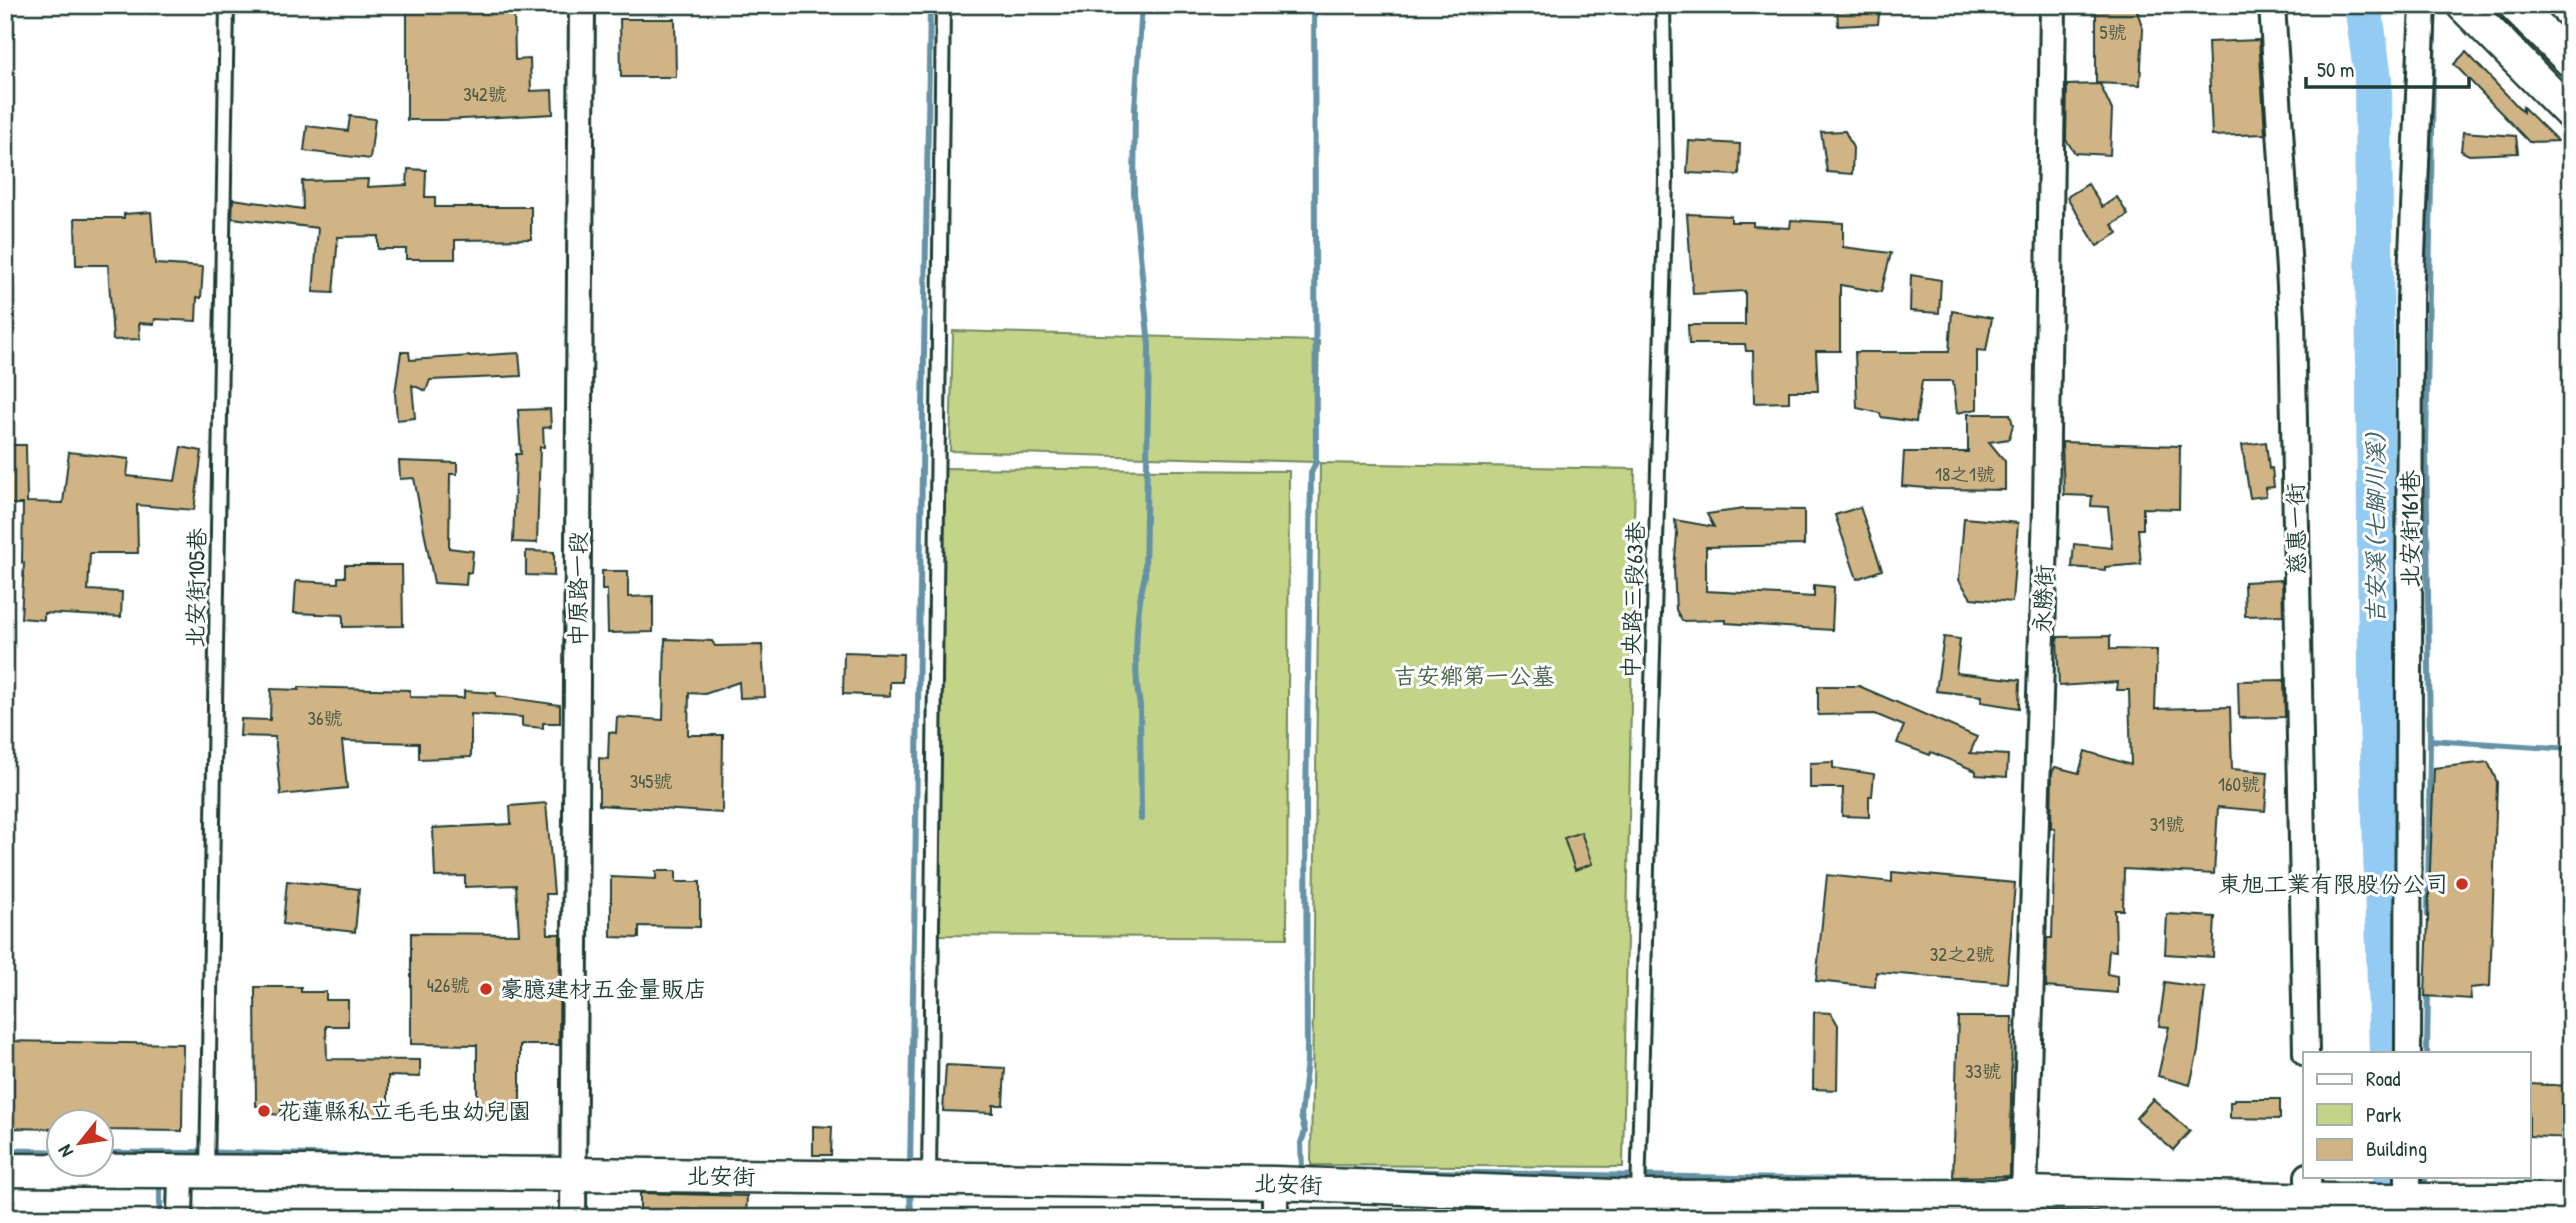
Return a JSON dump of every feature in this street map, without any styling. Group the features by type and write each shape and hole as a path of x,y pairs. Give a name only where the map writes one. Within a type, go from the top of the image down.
{"street":[{"name":"中原路一段","path":"573,1218 582,5"},
{"name":"永勝街","path":"2010,1202 2046,509 2053,5"},
{"name":"慈惠一街","path":"2272,5 2292,317 2306,1052"},
{"name":"北安街161巷","path":"2408,1052 2410,299 2423,5"},
{"path":"2463,5 2571,114"},
{"path":"2515,5 2571,61"},
{"name":"北安街","path":"5,1170 1275,1183 1638,1207 2314,1198 2571,1200"},
{"path":"180,1218 194,1172"},
{"path":"1275,1183 1275,1218"}],"lane":[{"name":"北安街105巷","path":"194,1172 227,5"},
{"path":"929,1179 943,5"},
{"name":"中央路三段63巷","path":"1638,1207 1666,179 1663,5"}],"green space":[{"path":"953,331 1319,341 1316,462 950,451"},
{"name":"吉安鄉第一公墓","path":"1320,463 1635,469 1623,1167 1311,1165"},
{"path":"938,468 1289,471 1287,938 937,935"}],"building":[{"path":"407,5 445,5 445,9 514,8 515,60 530,59 531,91 552,90 553,114 407,120"},
{"path":"1837,5 1880,5 1878,24 1838,26"},
{"path":"2096,5 2135,5 2143,29 2140,85 2096,83"},
{"path":"620,19 675,19 676,77 621,77"},
{"path":"2259,40 2265,134 2212,136 2208,42"},
{"path":"2466,52 2523,112 2523,107 2558,141 2529,142 2454,64"},
{"path":"2100,84 2112,110 2110,155 2075,153 2066,140 2067,85"},
{"path":"350,116 375,119 370,159 304,151 307,126 348,131"},
{"path":"1845,131 1853,148 1852,174 1827,172 1821,132"},
{"path":"2463,132 2516,136 2518,153 2469,155 2461,151"},
{"path":"1689,141 1740,144 1739,175 1687,173"},
{"path":"408,169 426,170 425,197 435,197 435,207 531,207 531,239 455,240 455,259 406,259 406,249 378,249 378,236 338,237 333,293 313,292 318,228 232,218 233,199 303,209 302,181 368,179 367,187 407,185"},
{"path":"2088,184 2102,207 2117,197 2128,215 2112,225 2118,233 2097,246 2067,197"},
{"path":"151,212 155,264 203,267 196,321 155,319 154,324 139,323 140,339 113,340 108,265 76,265 75,218 124,218 124,214"},
{"path":"1687,214 1731,216 1731,222 1753,222 1753,226 1790,228 1791,220 1843,223 1843,247 1891,253 1881,292 1840,285 1840,351 1816,351 1818,391 1789,391 1789,402 1754,403 1753,351 1746,351 1745,344 1689,344 1688,325 1745,325 1745,291 1693,294"},
{"path":"1911,275 1941,280 1939,313 1910,311"},
{"path":"1952,311 1992,318 1986,351 1977,350 1977,409 1957,413 1953,381 1922,381 1916,422 1881,417 1880,413 1857,408 1855,352 1949,352"},
{"path":"401,352 409,352 410,360 519,353 521,376 430,380 426,391 412,385 415,418 397,420 395,393"},
{"path":"550,409 551,427 543,428 544,447 540,447 537,543 513,542 516,454 521,454 518,410"},
{"path":"1968,414 2010,414 2013,425 2009,439 1989,442 2005,461 2005,490 1902,486 1904,452 1968,452"},
{"path":"2062,442 2180,446 2179,509 2143,508 2143,529 2138,529 2141,564 2105,567 2105,570 2072,567 2074,544 2112,548 2108,507 2091,506 2092,496 2064,495"},
{"path":"2266,442 2274,487 2265,488 2266,496 2250,498 2242,445"},
{"path":"5,445 26,445 27,502 63,503 69,452 129,459 127,476 175,481 181,447 202,451 194,510 137,505 138,553 90,553 88,590 122,592 121,617 44,613 44,620 21,618 23,504 5,504"},
{"path":"399,461 457,463 457,474 450,474 449,548 473,551 471,573 467,572 466,585 434,583 414,478 400,479"},
{"path":"1860,507 1882,570 1857,579 1835,515"},
{"path":"1744,509 1804,510 1804,545 1706,547 1706,591 1814,597 1814,585 1834,587 1832,630 1726,623 1726,620 1682,621 1676,610 1675,520 1714,527 1707,514"},
{"path":"1964,518 2018,523 2012,602 1971,598 1959,580"},
{"path":"526,551 554,552 554,576 526,575"},
{"path":"345,565 402,565 403,626 343,627 343,615 294,613 296,581 338,583 338,577 345,577"},
{"path":"602,571 628,571 628,597 653,596 653,632 608,633 607,590 602,590"},
{"path":"2282,580 2283,615 2245,616 2244,582"},
{"path":"2110,636 2110,649 2157,650 2155,709 2230,707 2232,769 2268,772 2265,811 2218,807 2214,874 2124,869 2123,910 2115,910 2116,951 2109,950 2107,974 2117,976 2117,993 2046,987 2047,938 2052,938 2055,828 2051,828 2052,773 2055,767 2079,773 2085,751 2131,765 2129,690 2117,690 2118,682 2059,686 2057,637"},
{"path":"1944,637 1960,639 1956,673 2020,680 2019,708 1981,702 1982,696 1936,691"},
{"path":"665,639 712,641 715,646 762,645 765,697 740,698 739,682 705,694 689,693 688,735 723,735 722,813 599,805 599,758 608,759 609,732 616,733 617,717 663,720"},
{"path":"844,652 903,654 902,682 890,682 890,696 843,694"},
{"path":"2284,680 2285,717 2239,718 2238,681"},
{"path":"1818,686 1859,686 1977,737 1970,753 2008,755 2007,777 1976,775 1976,771 1931,752 1930,755 1897,743 1904,726 1875,714 1818,715"},
{"path":"299,687 410,690 410,697 464,698 464,691 496,693 496,696 560,705 560,723 543,723 543,728 522,726 522,717 471,714 471,757 419,759 419,743 342,741 347,788 281,795 275,737 240,736 241,719 270,720 271,689 299,690"},
{"path":"1833,762 1833,768 1874,774 1872,796 1869,796 1869,817 1842,816 1843,788 1810,788 1810,763"},
{"name":"東旭工業有限股份公司","path":"2488,762 2497,782 2490,986 2470,988 2471,999 2425,996 2434,768"},
{"path":"546,803 554,894 546,894 548,934 560,934 559,1045 520,1045 520,1118 489,1118 477,1107 477,1045 411,1044 411,933 519,934 516,885 465,887 465,876 435,877 433,828 511,824 510,806"},
{"path":"1581,832 1592,864 1575,870 1564,838"},
{"path":"656,871 676,871 676,882 700,882 700,927 639,926 639,938 611,937 611,877 656,879"},
{"path":"1892,872 2015,883 2007,983 1876,972 1875,987 1816,981 1827,875 1892,882"},
{"path":"287,881 359,889 355,932 283,924"},
{"path":"2167,914 2215,917 2213,957 2165,954"},
{"path":"2165,982 2205,988 2198,1051 2190,1085 2158,1076 2169,1027 2159,1026"},
{"path":"255,987 301,987 301,992 326,992 326,1000 348,1000 348,1026 326,1026 327,1059 420,1060 420,1077 388,1076 388,1116 281,1109 280,1115 262,1113 263,1107 256,1106"},
{"path":"1814,1012 1831,1013 1838,1025 1837,1090 1813,1089"},
{"path":"1958,1017 2012,1017 2010,1176 1953,1177"},
{"path":"5,1041 183,1044 182,1131 116,1130 116,1108 46,1108 46,1129 5,1128"},
{"path":"946,1065 1005,1068 1003,1105 993,1105 993,1113 943,1111"},
{"path":"2530,1084 2571,1086 2571,1138 2530,1136"},
{"path":"2153,1099 2190,1131 2173,1150 2136,1118"},
{"path":"2234,1099 2280,1099 2280,1119 2230,1118 2230,1102 2234,1102"},
{"path":"813,1126 832,1127 831,1155 813,1155"},
{"path":"640,1193 747,1196 746,1218 640,1218"}],"waterway":[{"path":"910,1169 930,5"},
{"path":"1141,819 1140,705 1136,658 1139,605 1145,576 1149,346 1134,193 1135,108 1142,5"},
{"path":"1302,1169 1301,1143 1305,1131 1301,1116 1307,1060 1306,804 1311,473 1316,462 1314,5"},
{"name":"吉安溪 (七腳川溪)","path":"2363,5 2373,78 2377,683 2388,1052"},
{"path":"2428,915 2430,740 2426,448 2434,23"},
{"path":"2430,740 2571,749"},
{"path":"2427,1052 2428,989"},
{"path":"5,1150 46,1151"},
{"path":"193,1152 387,1157"},
{"path":"116,1153 193,1153"},
{"path":"1332,1170 1895,1181"},
{"name":"吉安溪 (七腳川溪)","path":"2392,1178 2393,1218"},
{"path":"2425,1178 2425,1191"},
{"path":"160,1181 160,1218"},
{"path":"910,1188 911,1218"}],"place":[{"name":"東旭工業有限股份公司","path":"2462,884"},
{"name":"豪臆建材五金量販店","path":"486,989"},
{"name":"花蓮縣私立毛毛虫幼兒園","path":"264,1111"}]}
